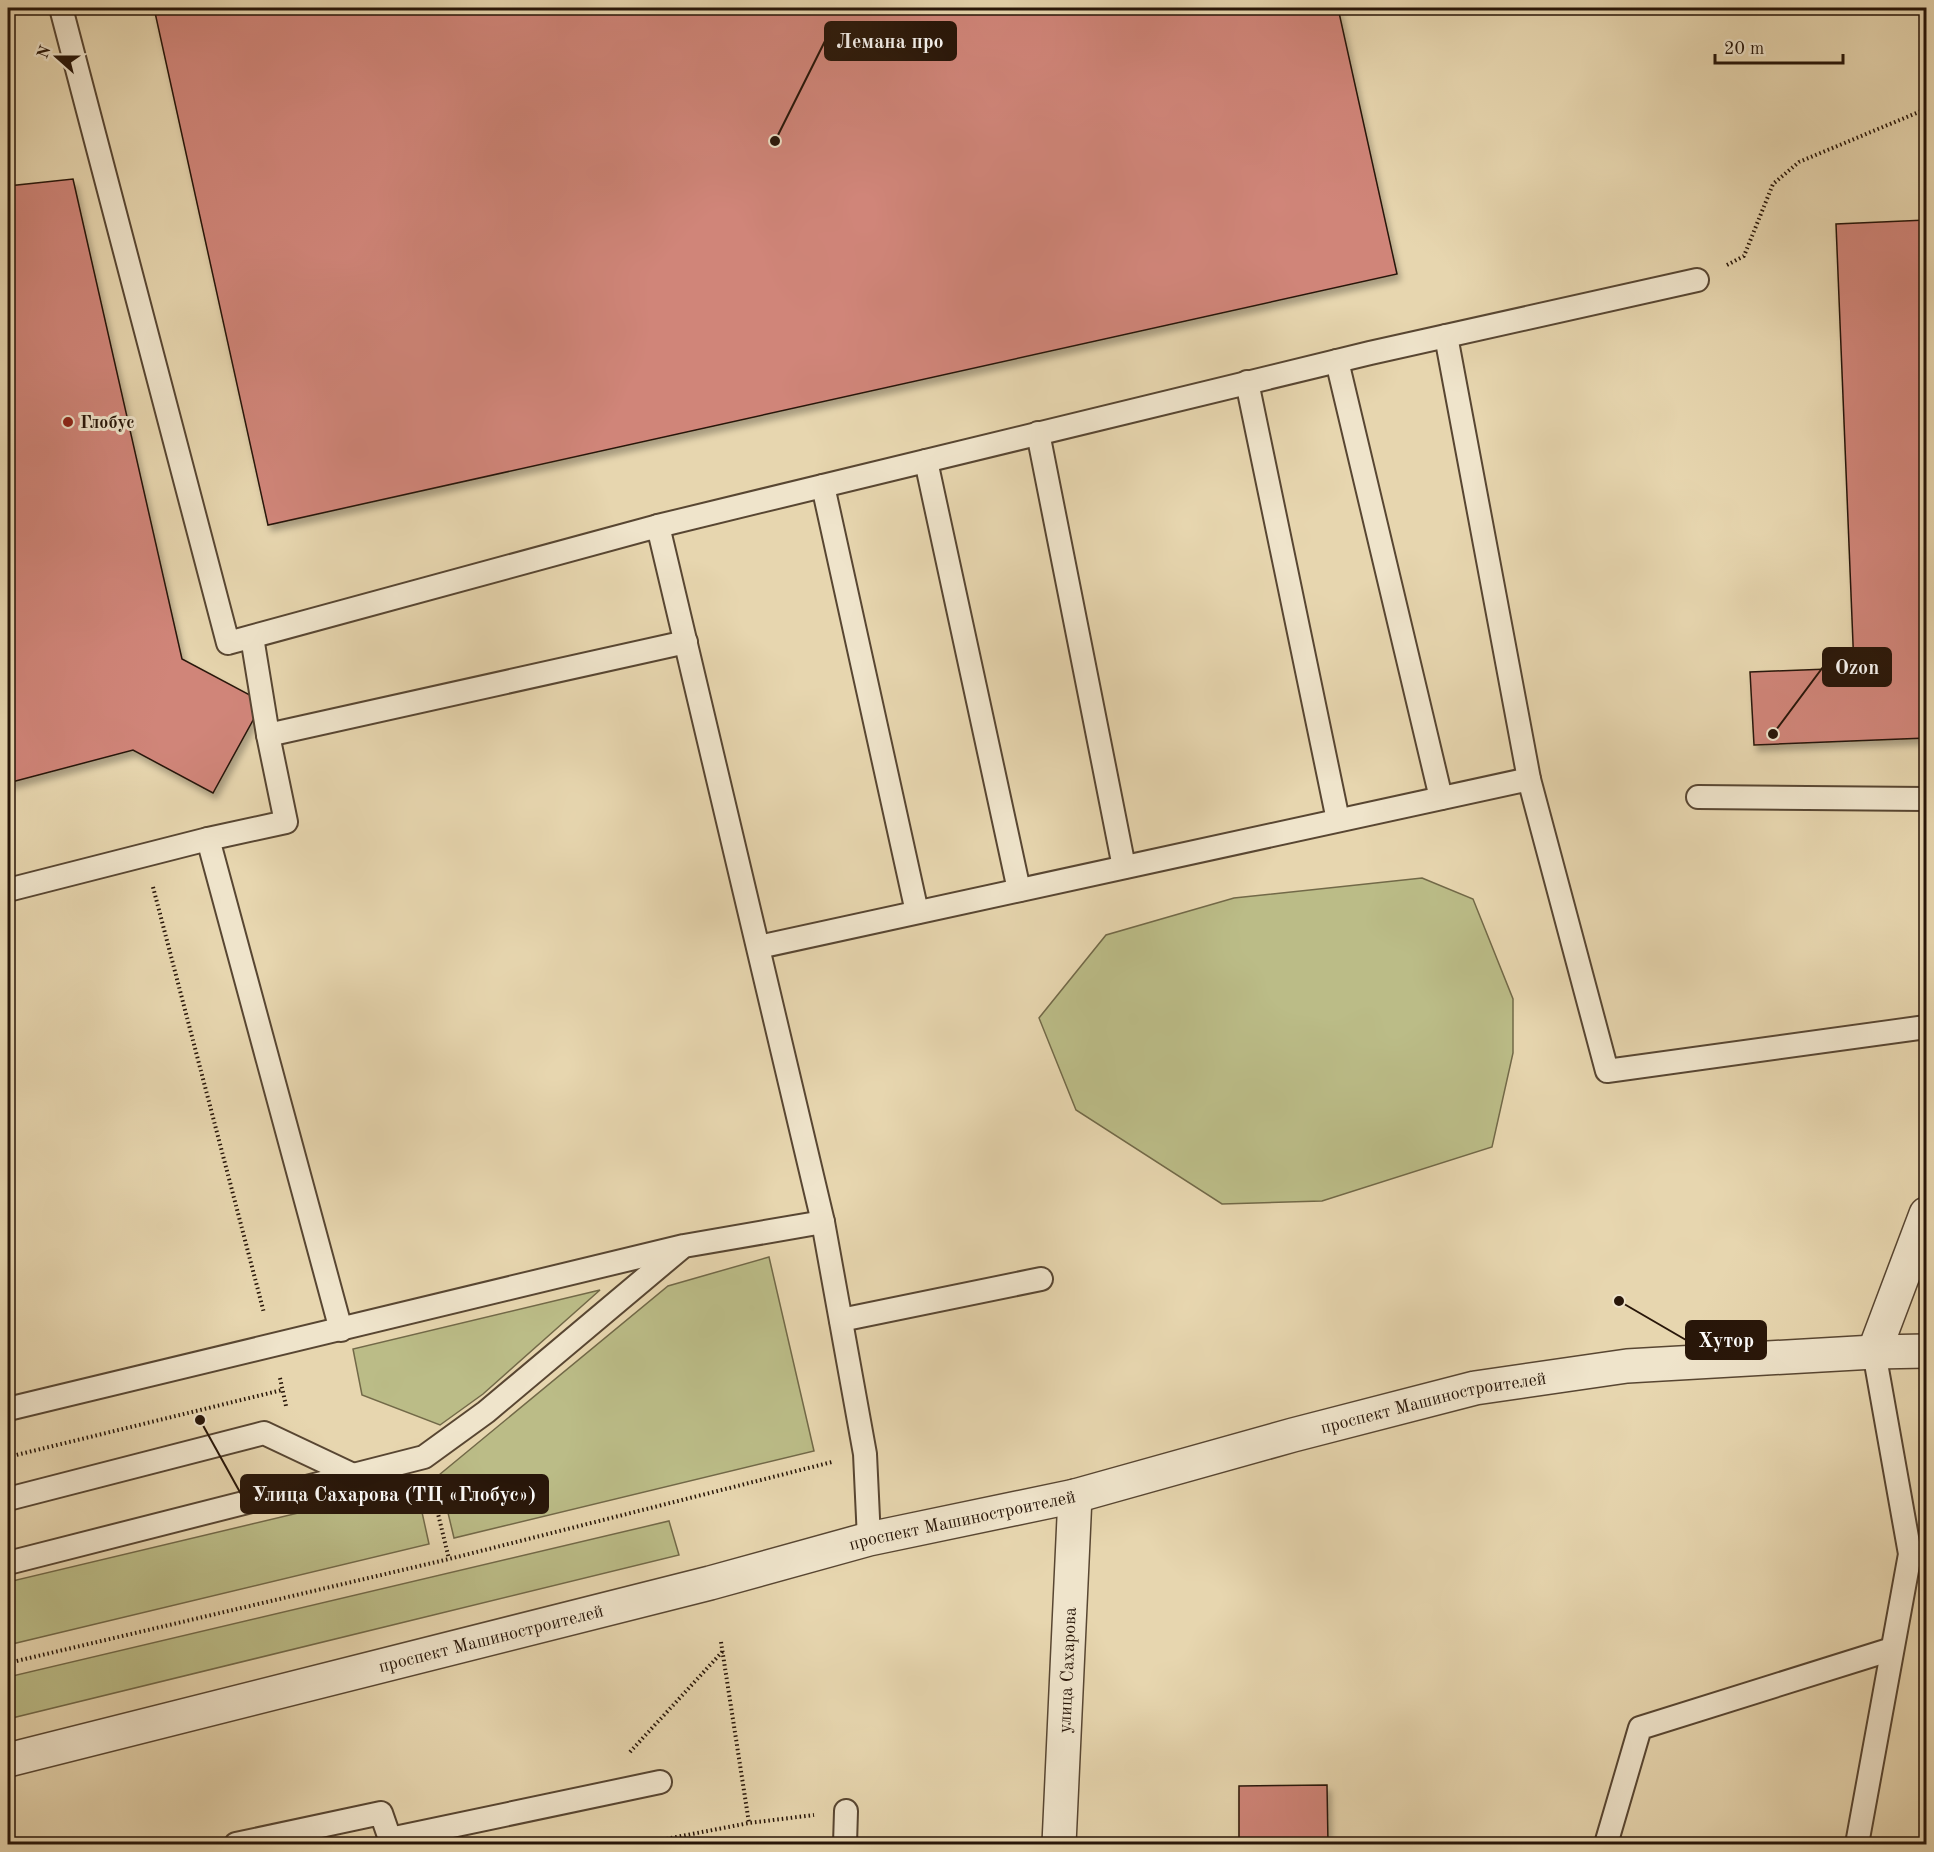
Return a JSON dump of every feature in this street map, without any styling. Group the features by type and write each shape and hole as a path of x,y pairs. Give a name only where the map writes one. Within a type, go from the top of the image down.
{"street":[{"path":"1874,1352 1926,1214"},
{"name":"проспект Машиностроителей","path":"8,1760 710,1583 869,1539 1075,1496 1293,1435 1475,1388 1627,1366 1926,1351"},
{"name":"улица Сахарова","path":"1059,1845 1075,1496"}],"lane":[{"path":"61,8 228,643 658,526 1247,382 1697,280"},
{"path":"1446,336 1528,779 1607,1071 1926,1027"},
{"path":"1337,361 1441,798"},
{"path":"1247,382 1338,820"},
{"path":"1038,434 1124,867"},
{"path":"926,461 1019,890"},
{"path":"824,486 917,912"},
{"path":"658,526 824,1222 865,1454 869,1539"},
{"path":"8,890 286,822 268,735 252,637"},
{"path":"268,735 686,642"},
{"path":"759,947 1528,779"},
{"path":"1698,797 1926,799"},
{"path":"208,840 341,1330"},
{"path":"8,1409 684,1246 824,1222"},
{"path":"8,1563 424,1457 486,1413 684,1246"},
{"path":"841,1320 1041,1279"},
{"path":"1857,1845 1892,1649 1918,1558 1874,1352"},
{"path":"8,1499 264,1433 353,1475"},
{"path":"1606,1845 1640,1728 1892,1649"},
{"path":"236,1845 381,1813 390,1839 660,1782"},
{"path":"845,1845 846,1811"}],"path":[{"path":"1697,280 1744,256 1773,184 1800,162 1926,109"},
{"path":"145,855 286,1407"},
{"path":"8,1457 282,1390"},
{"path":"8,1663 449,1559 865,1454"},
{"path":"424,1457 449,1559"},
{"path":"721,1642 749,1823"},
{"path":"629,1754 723,1651"},
{"path":"640,1845 749,1823 846,1811"}],"green space":[{"path":"1422,878 1473,899 1513,999 1513,1053 1492,1147 1322,1201 1222,1204 1076,1110 1039,1018 1106,935 1234,898"},
{"path":"769,1257 814,1451 454,1538 439,1475 668,1286"},
{"path":"600,1290 483,1394 440,1425 362,1395 353,1349"},
{"path":"416,1485 429,1544 8,1645 8,1582"},
{"path":"669,1521 679,1555 8,1719 8,1677"}],"building":[{"path":"154,8 1338,8 1397,274 268,525"},
{"name":"Глобус","path":"73,179 182,659 263,702 213,793 133,750 8,783 8,186"},
{"path":"1926,220 1926,738 1754,745 1750,672 1854,668 1836,224"},
{"path":"1327,1785 1328,1844 1239,1844 1239,1786"}],"place":[{"name":"Лемана про","path":"775,141"},
{"name":"Глобус","path":"68,422"},
{"name":"Ozon","path":"1773,734"},
{"name":"Хутор","path":"1619,1301"},
{"name":"Улица Сахарова (ТЦ «Глобус»)","path":"200,1420"}]}
